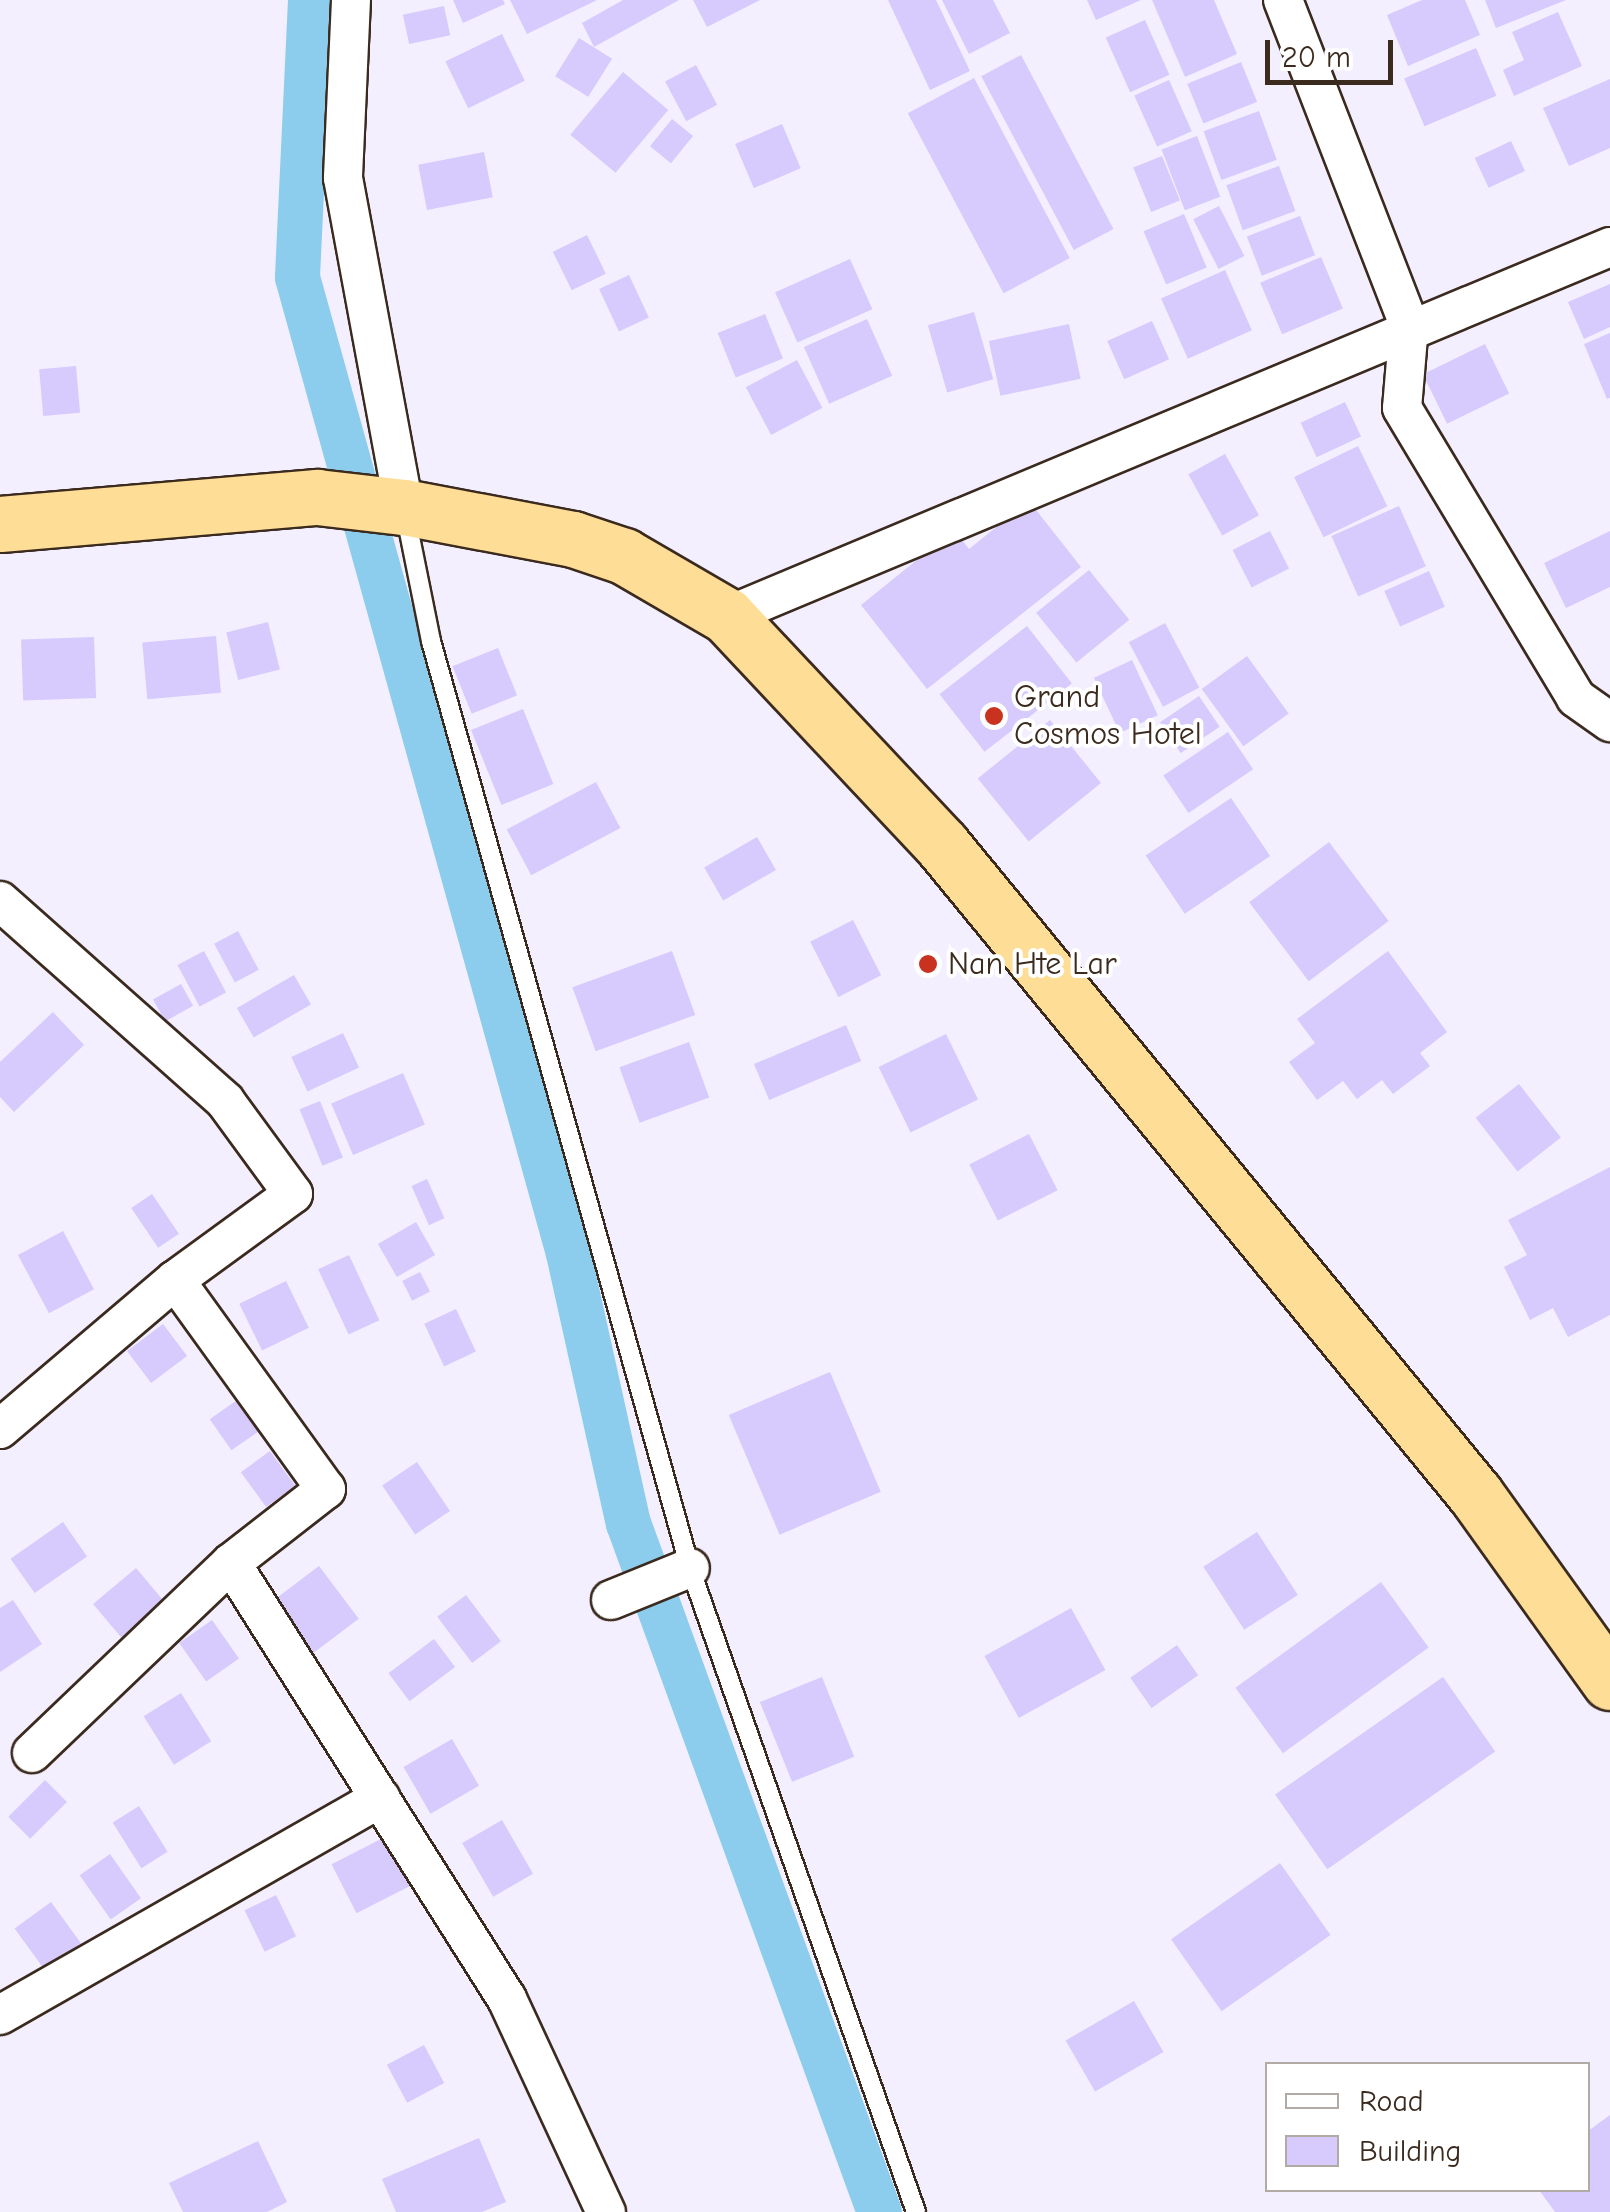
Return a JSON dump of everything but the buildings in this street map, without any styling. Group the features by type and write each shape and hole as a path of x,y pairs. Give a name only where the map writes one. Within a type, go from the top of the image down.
{"highway":[{"path":"0,524 279,499 404,507 607,550 727,616 942,845 1476,1495 1609,1678"}],"street":[{"path":"351,0 343,178 404,507"},
{"path":"1283,0 1409,324 1402,408 1576,698 1610,722"},
{"path":"727,616 1409,324 1610,247"},
{"path":"0,901 225,1100 293,1194 174,1280 0,1429"},
{"path":"32,1752 231,1563 326,1489 174,1280"},
{"path":"231,1563 507,2000 606,2212"},
{"path":"611,1600 690,1568"},
{"path":"0,2015 381,1798"}],"lane":[{"path":"404,507 431,641 690,1568 916,2212"}],"waterway":[{"path":"310,0 297,277 568,1253 628,1523 879,2212"}],"place":[{"name":"Grand Cosmos Hotel","path":"994,716"},
{"name":"Nan Hte Lar","path":"928,964"}]}
